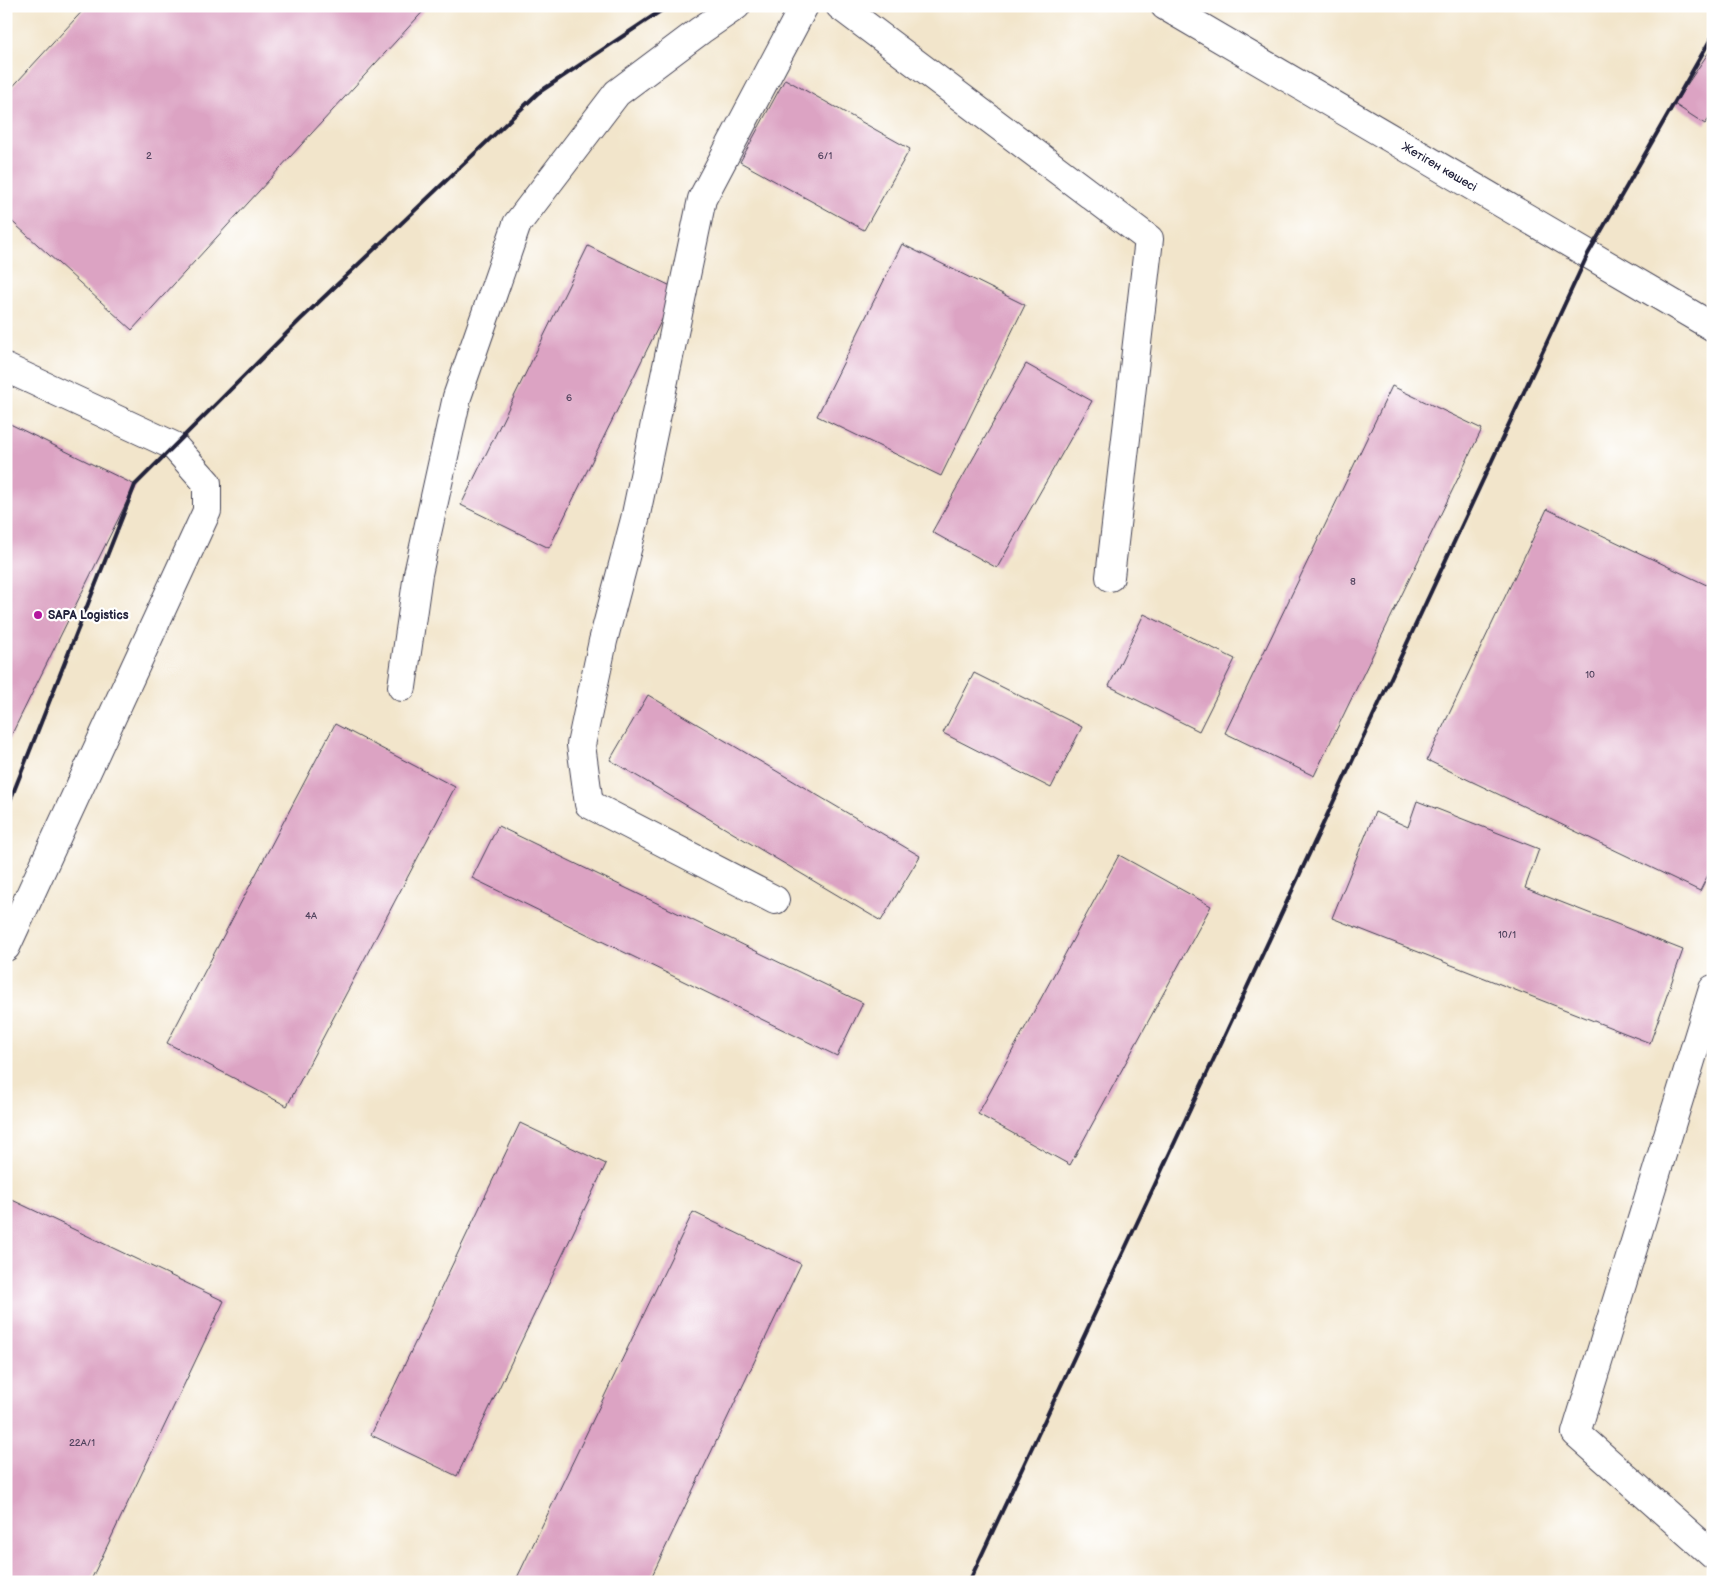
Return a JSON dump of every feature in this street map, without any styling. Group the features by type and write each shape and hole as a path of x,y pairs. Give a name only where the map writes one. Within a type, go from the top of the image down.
{"street":[{"path":"402,687 418,574 457,396 517,224 617,93 736,6"},
{"path":"775,900 589,804 581,745 603,641 635,519 702,199 804,6"},
{"path":"840,6 1149,239 1110,577"},
{"name":"Жетіген көшесі","path":"1165,6 1713,327"},
{"path":"6,368 174,446 207,483 208,502 208,511 6,947"},
{"path":"1713,988 1576,1433 1713,1556"}],"building":[{"path":"87,6 428,6 132,330 6,216 6,94"},
{"path":"1713,46 1713,113 1705,124 1674,104"},
{"path":"785,79 910,149 864,230 740,162"},
{"path":"902,244 1025,305 941,476 817,416"},
{"path":"588,246 677,289 549,548 461,505"},
{"path":"1026,364 1092,401 997,568 932,532"},
{"path":"1392,386 1482,429 1314,776 1225,733"},
{"name":"SAPA Logistics","path":"6,422 135,485 6,746"},
{"path":"1547,509 1713,588 1713,865 1700,891 1427,760"},
{"path":"1144,614 1235,659 1199,731 1109,686"},
{"path":"974,673 1082,727 1051,788 943,733"},
{"path":"648,695 920,856 881,921 610,760"},
{"path":"335,724 455,787 287,1106 167,1043"},
{"path":"1417,801 1539,849 1525,888 1683,950 1650,1043 1332,918 1375,812 1408,827"},
{"path":"498,826 863,1003 837,1056 472,878"},
{"path":"1119,855 1211,906 1070,1165 978,1114"},
{"path":"520,1123 606,1164 457,1476 371,1435"},
{"path":"6,1197 224,1301 90,1582 6,1582"},
{"path":"693,1212 801,1264 649,1582 515,1582"}],"railway":[{"path":"6,811 135,485 300,320 538,93 668,6"},
{"path":"969,1582 1588,254 1713,35"}],"place":[{"name":"SAPA Logistics","path":"38,615"}]}
